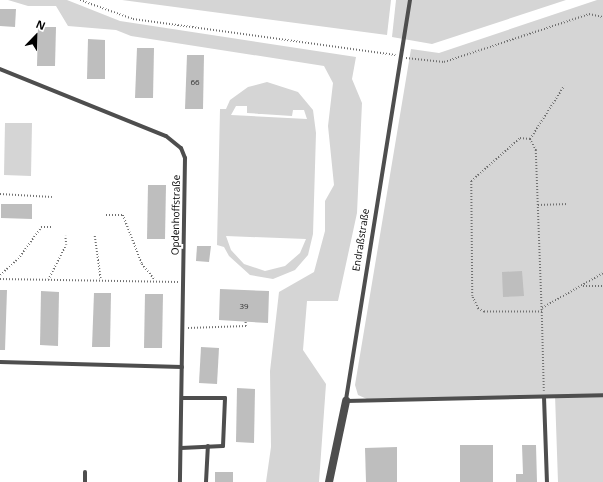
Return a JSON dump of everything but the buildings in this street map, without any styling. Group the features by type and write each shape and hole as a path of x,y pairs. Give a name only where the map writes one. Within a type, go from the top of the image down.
{"street":[{"name":"Endraßstraße","path":"329,482 346,401"}],"lane":[{"name":"Endraßstraße","path":"346,401 410,0"},
{"name":"Opdenhoffstraße","path":"0,69 166,136 181,148 185,158 180,482"},
{"path":"0,362 182,367"},
{"path":"346,401 603,395"},
{"path":"544,397 547,482"},
{"path":"181,448 224,446 225,398 182,398"},
{"path":"206,482 208,446"},
{"path":"85,472 85,482"}],"path":[{"path":"80,0 133,19 444,62 589,14 603,17"},
{"path":"530,139 564,86"},
{"path":"530,139 536,150 544,397"},
{"path":"530,139 515,140 471,181 472,296 478,309 484,312 542,312"},
{"path":"0,194 52,198"},
{"path":"538,205 568,204"},
{"path":"106,215 123,215 142,264 156,281"},
{"path":"0,275 18,259 41,227 51,227"},
{"path":"48,280 66,245 66,236"},
{"path":"95,236 101,280"},
{"path":"542,308 603,273"},
{"path":"0,279 183,282"},
{"path":"579,287 603,286"},
{"path":"182,329 246,326 245,321"}],"shaded area":[{"path":"8,0 67,0 120,21 356,57 352,79 362,103 357,213 338,301 307,301 303,350 326,384 319,482 266,482 271,447 270,371 279,292 314,272 325,231 325,201 334,185 328,126 333,83 324,66 131,36 116,30 68,26 56,6 28,6"},
{"path":"122,0 391,0 387,35"},
{"path":"396,0 566,0 432,44 392,37"},
{"path":"597,0 603,0 603,482 558,482 555,395 367,399 358,395 355,385 411,49 439,53"},
{"path":"267,82 298,92 313,110 316,133 313,234 308,255 295,270 273,279 250,275 229,256 224,247 217,245 220,109 226,109 230,100 248,87","holes":["236,106 247,106 247,113 292,116 293,110 304,110 307,119 231,115","226,236 306,239 300,253 285,266 265,271 244,264 231,250"]},
{"path":"5,123 32,123 31,176 4,175"}]}
